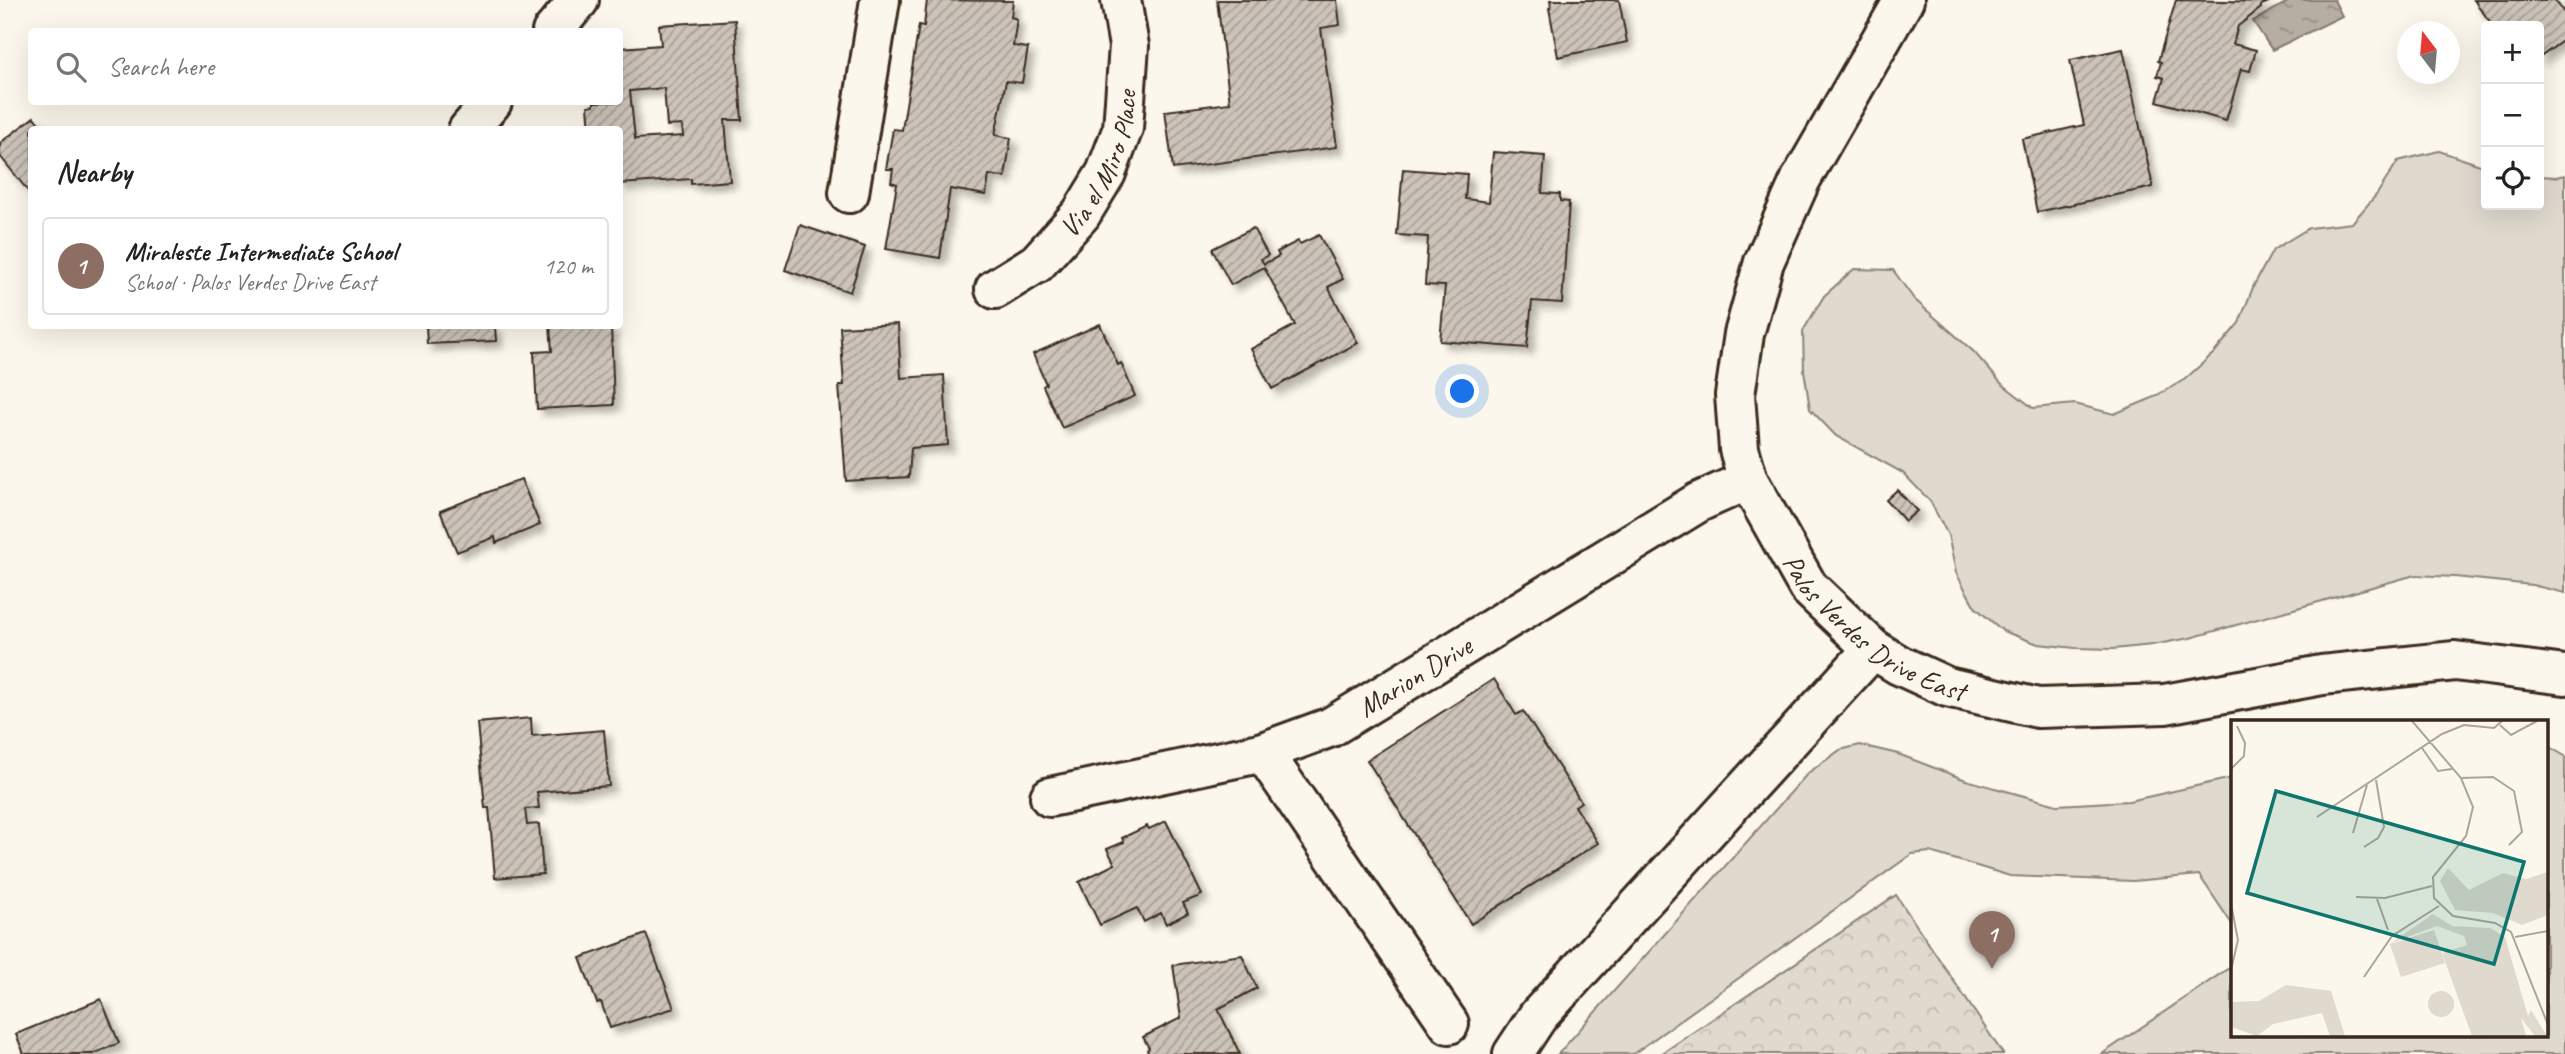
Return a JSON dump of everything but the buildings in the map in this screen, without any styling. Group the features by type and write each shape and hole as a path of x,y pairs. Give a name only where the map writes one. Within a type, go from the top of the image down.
{"main road":[{"path":"555,28 579,0"},
{"path":"849,193 880,0"},
{"name":"Via el Miro Place","path":"995,289 1037,263 1080,214 1106,173 1123,128 1129,46 1121,0"},
{"name":"Palos Verdes Drive East","path":"1904,0 1801,179 1764,262 1744,334 1735,395 1739,449 1748,480 1808,587 1873,649 1899,665 1947,687 2038,708 2165,704 2322,675 2455,660 2565,675"},
{"path":"471,126 489,105"},
{"name":"Marion Drive","path":"1050,797 1264,752 1331,727 1699,502 1748,480"},
{"path":"1513,1054 1538,1016 1873,649"},
{"path":"1264,752 1449,1024"}],"green space":[{"path":"2439,151 2481,165 2481,210 2544,210 2544,176 2565,175 2565,593 2532,585 2415,575 2190,638 2152,645 2113,649 2038,644 2003,631 1975,607 1956,573 1948,535 1930,501 1903,473 1836,436 1810,409 1804,370 1803,331 1824,296 1854,269 1893,270 1914,299 1974,352 2001,383 2033,408 2075,404 2114,414 2150,399 2184,380 2214,353 2239,323 2254,285 2273,250 2309,228 2352,223 2377,194 2398,161"},
{"path":"1860,745 1898,754 1966,780 2057,805 2129,801 2231,778 2231,923 2199,875 2133,881 2010,876 1930,852 1912,854 1633,1054 1558,1054 1808,773 1840,750"},
{"path":"2548,746 2565,756 2565,1054 2102,1054 2231,967 2231,1036 2548,1036"},
{"path":"1896,895 2003,1054 1661,1054"}],"water":[{"path":"2291,0 2334,0 2342,16 2272,50 2253,21"}],"place":[{"name":"Miraleste Intermediate School","path":"1992,969"}]}
